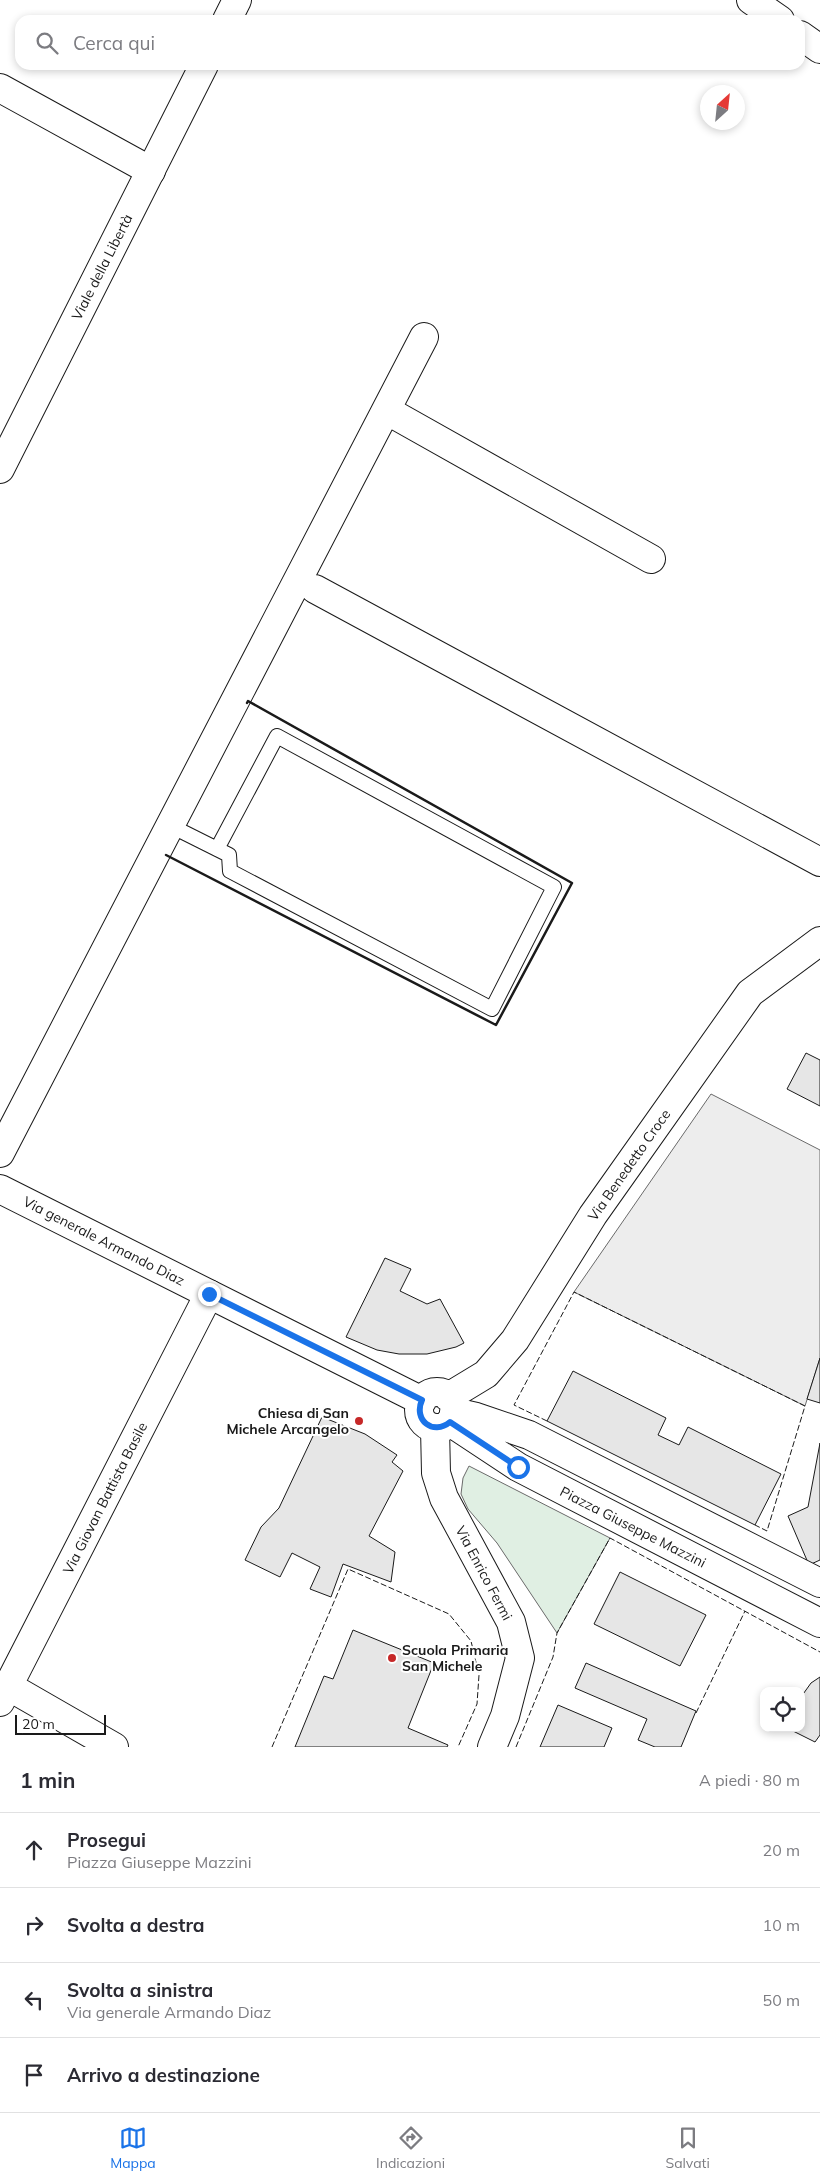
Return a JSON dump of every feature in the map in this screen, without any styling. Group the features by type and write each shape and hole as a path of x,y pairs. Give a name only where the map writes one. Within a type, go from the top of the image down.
{"street":[{"path":"230,15 237,0"},
{"path":"751,0 773,15"},
{"path":"805,38 820,49"},
{"name":"Viale della Libertà","path":"0,469 202,70"},
{"path":"0,88 151,171"},
{"path":"0,1153 424,337"},
{"path":"386,410 651,559"},
{"path":"314,589 820,862"},
{"name":"Via Benedetto Croce","path":"442,1412 486,1374 515,1340 593,1214 750,993 820,941"},
{"name":"Via generale Armando Diaz","path":"0,1189 442,1412"},
{"name":"Via Giovan Battista Basile","path":"4,1694 209,1294"},
{"path":"442,1412 476,1417 529,1435 820,1583"},
{"name":"Piazza Giuseppe Mazzini","path":"442,1412 518,1467 820,1623"},
{"name":"Via Enrico Fermi","path":"442,1412 436,1474 444,1498 511,1622 520,1658 506,1716 492,1747"},
{"path":"4,1694 114,1747"}],"lane":[{"path":"169,825 217,849 229,855 230,871 492,1008 554,887 276,736 217,849"}],"green space":[{"path":"469,1466 610,1538 557,1633 497,1543 468,1509 461,1494 463,1478"}],"shaded area":[{"path":"711,1094 820,1150 820,1358 805,1406 574,1292"}],"building":[{"path":"806,1053 820,1060 820,1106 787,1089"},
{"path":"385,1258 411,1269 400,1291 427,1304 440,1299 464,1343 456,1347 427,1354 399,1354 377,1350 346,1337"},
{"path":"820,1358 820,1403 807,1399"},
{"path":"573,1371 666,1418 658,1435 679,1445 688,1427 781,1474 755,1525 547,1421"},
{"name":"Chiesa di San Michele Arcangelo","path":"322,1417 365,1434 397,1455 392,1462 403,1471 369,1536 395,1552 391,1582 343,1564 331,1597 310,1589 320,1567 292,1553 280,1577 245,1560 261,1527 279,1508"},
{"path":"820,1443 820,1560 809,1565 788,1516 808,1507"},
{"path":"620,1572 706,1615 680,1666 594,1624"},
{"path":"353,1630 434,1663 408,1728 448,1745 447,1747 295,1747 324,1676 333,1679"},
{"path":"586,1663 696,1711 681,1747 655,1747 638,1740 647,1719 575,1688"},
{"path":"820,1677 820,1735 815,1742 795,1732 805,1732 805,1691 811,1683"},
{"path":"558,1705 612,1728 604,1747 540,1747"}],"fence":[{"path":"547,1421 514,1405 574,1292 805,1406 767,1531 755,1525"},
{"path":"516,1747 553,1657 557,1633 610,1538 820,1652"},
{"path":"272,1747 348,1569 449,1614 471,1641 479,1675 477,1704 458,1747"},
{"path":"696,1713 745,1611"}],"wall":[{"path":"166,855 496,1025 572,883 248,701 247,703"}],"place":[{"name":"Chiesa di San Michele Arcangelo","path":"359,1421"},
{"name":"Scuola Primaria San Michele","path":"392,1658"}],"route":[{"path":"209,1294 422,1400 419,1412 424,1423 434,1428 440,1428 450,1422 518,1467"}]}
